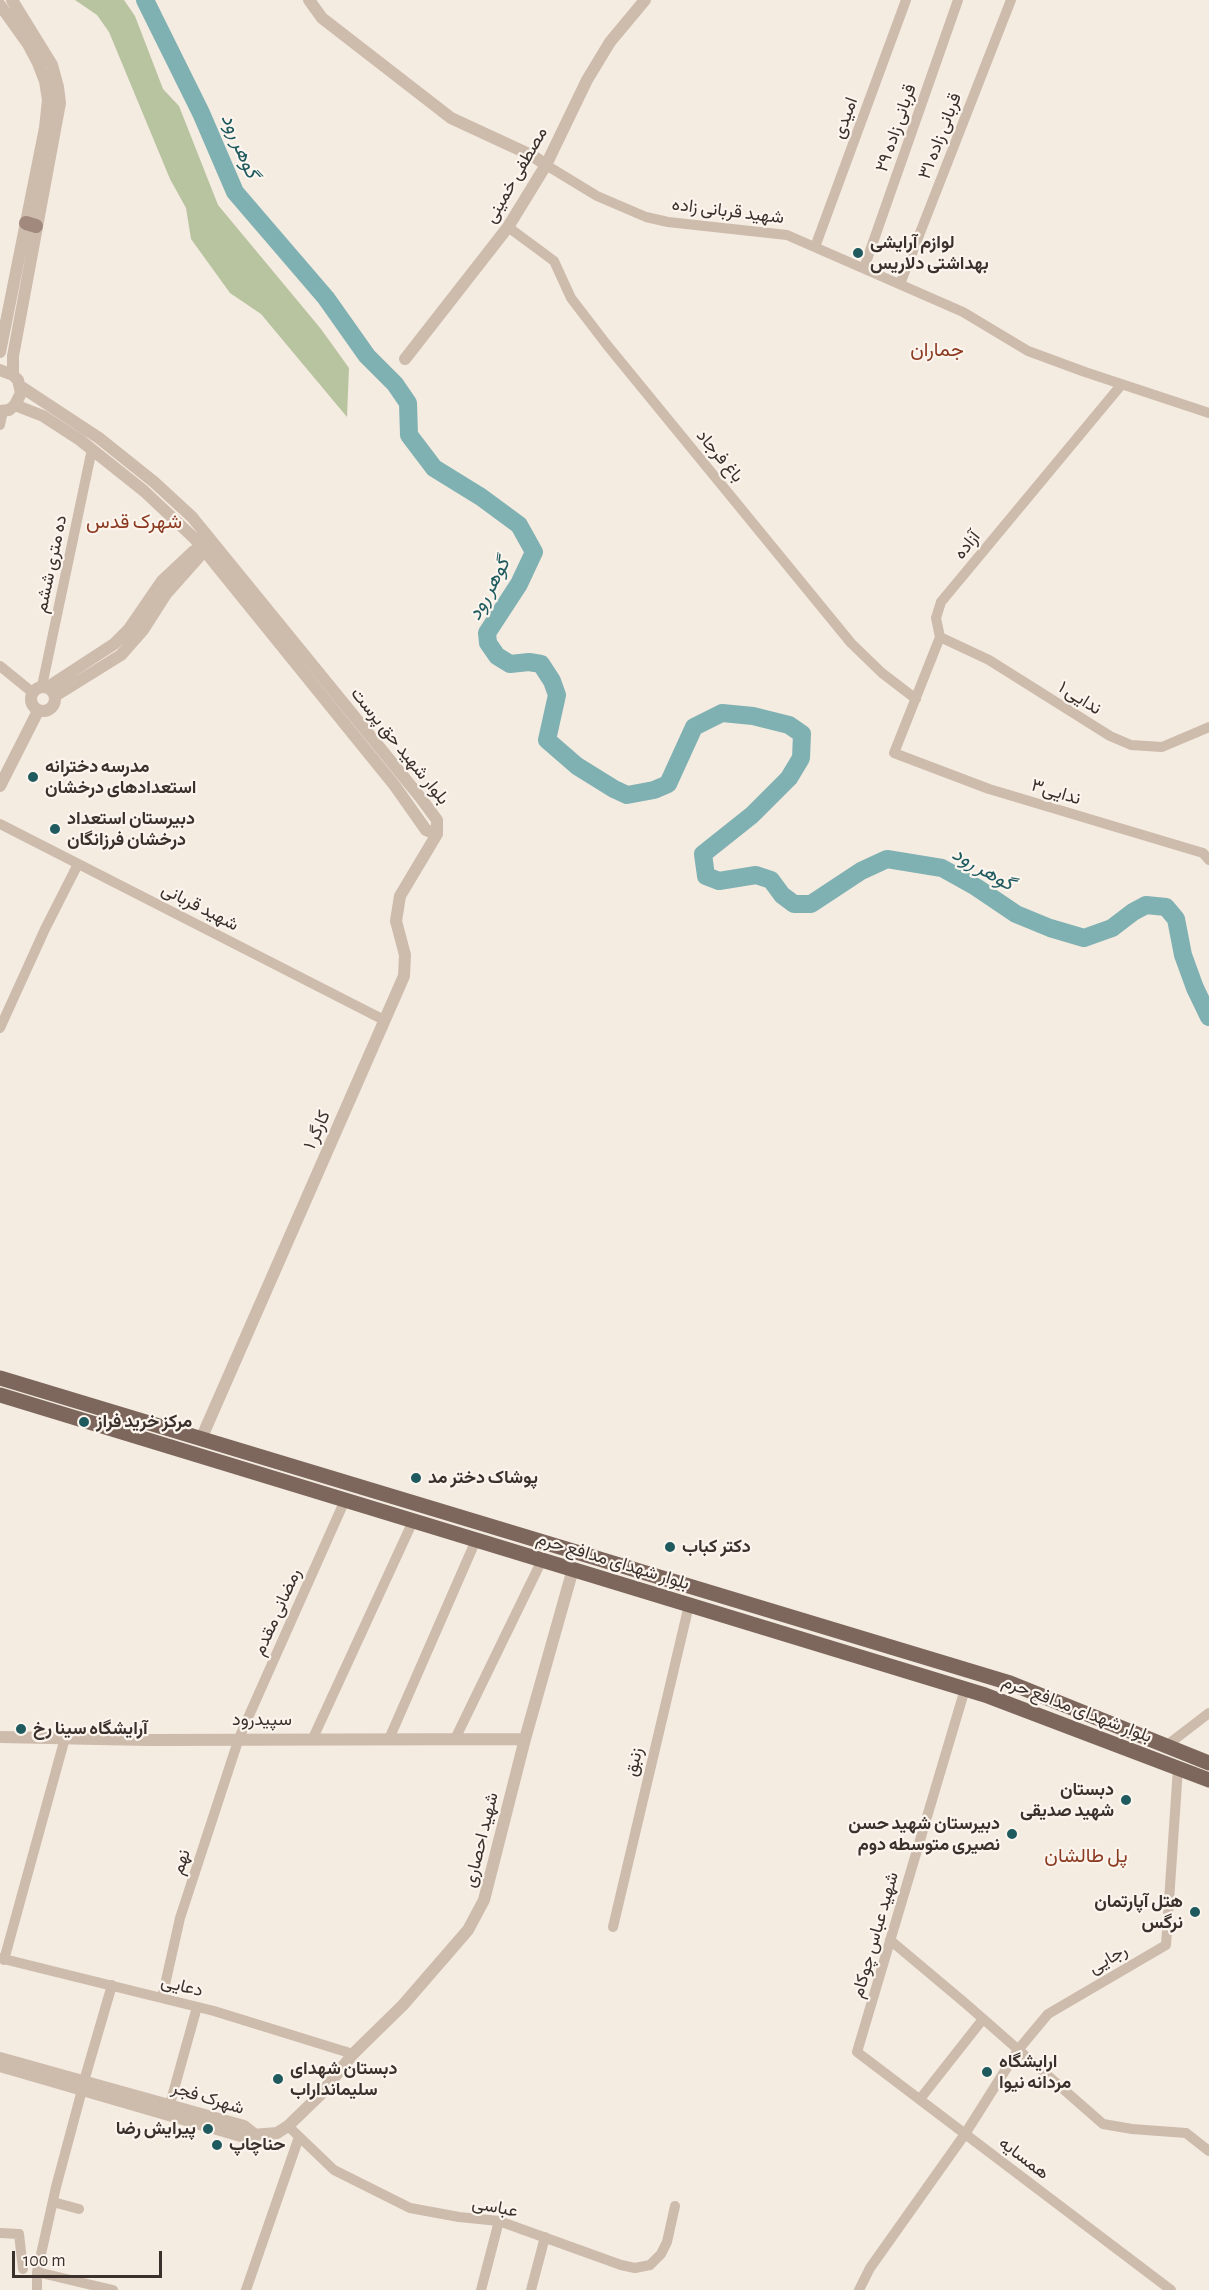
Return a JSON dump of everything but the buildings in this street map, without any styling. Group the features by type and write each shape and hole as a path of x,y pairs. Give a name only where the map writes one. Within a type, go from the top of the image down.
{"main road":[{"name":"بلوار شهدای مدافع حرم","path":"0,1378 1010,1683 1209,1763"},
{"name":"بلوار شهدای مدافع حرم","path":"0,1395 965,1689 1209,1780"},
{"path":"510,1550 516,1534"}],"street":[{"path":"0,352 60,103 58,87 45,51 12,0"},
{"name":"شهید قربانی زاده","path":"309,0 331,26 451,118 533,156 597,196 646,217 668,222 787,235 963,312 1028,351 1209,413"},
{"name":"مصطفی خمینی","path":"405,360 508,227 546,165 587,80 610,42 645,0"},
{"name":"امیدی","path":"815,247 906,0"},
{"name":"قربانی زاده ۲۹","path":"864,268 958,0"},
{"name":"قربانی زاده ۳۱","path":"900,284 1011,0"},
{"path":"0,5 28,44 38,63 45,81 48,100 13,356 13,375 20,386 19,400 15,405 1,411 0,425"},
{"name":"باغ فرجاد","path":"508,227 554,261 571,298 607,345 851,643 882,673 916,699"},
{"path":"0,370 13,375"},
{"name":"آزاده","path":"894,753 940,637 936,618 941,602 1122,384"},
{"name":"بلوار شهید حق پرست","path":"20,386 99,438 192,517 208,544 333,700 426,830 437,834"},
{"name":"بلوار شهید حق پرست","path":"15,405 43,416 92,449 208,544"},
{"name":"ده متری ششم","path":"44,690 92,449"},
{"path":"123,474 131,464"},
{"path":"0,666 44,690 54,704 49,710 38,711 32,706 30,699 44,690 121,655 161,591 194,551 208,544"},
{"name":"ندایی ۱","path":"940,637 989,660 1110,736 1131,745 1162,747 1209,727"},
{"path":"0,786 38,711"},
{"name":"ندایی۳","path":"894,753 989,789 1203,853 1209,860"},
{"name":"شهید قربانی","path":"0,824 384,1020"},
{"name":"کارگر ۱","path":"201,1439 404,976 405,955 396,921 400,896 437,834"},
{"path":"0,1028 78,864"},
{"name":"رمضانی مقدم","path":"239,1738 345,1500"},
{"path":"313,1738 413,1521"},
{"path":"389,1739 476,1540"},
{"path":"455,1739 542,1560"},
{"name":"شهید احصاری","path":"254,2134 277,2133 288,2126 320,2095 352,2054 403,2005 468,1930 484,1900 525,1739 573,1569"},
{"name":"زنبق","path":"613,1927 689,1605"},
{"name":"شهید عباس چوکام","path":"856,2052 965,1689"},
{"path":"1166,1746 1209,1713"},
{"name":"سپیدرود","path":"0,1737 148,1740 525,1739"},
{"path":"2,1959 65,1738"},
{"name":"نهم","path":"162,1998 180,1918 239,1738"},
{"name":"رجایی","path":"1018,2050 1048,2014 1166,1945 1178,1768"},
{"path":"890,1940 1103,2124 1132,2129 1186,2133 1209,2151"},
{"name":"دعایی","path":"2,1959 197,2007 352,2054"},
{"path":"37,2290 36,2271 53,2202 112,1986"},
{"path":"169,2110 197,2007"},
{"path":"920,2099 983,2019"},
{"path":"859,2290 870,2268 964,2134 1018,2050"},
{"name":"همسایه","path":"856,2052 1171,2290"},
{"name":"شهرک فجر","path":"0,2058 16,2067"},
{"name":"شهرک فجر","path":"0,2066 16,2067 169,2110 241,2136 254,2134"},
{"name":"عباسی","path":"288,2126 334,2170 410,2208 459,2217 499,2221 635,2268 650,2265 661,2254 667,2242 675,2206"},
{"path":"246,2290 299,2137"},
{"path":"53,2202 79,2209"},
{"path":"481,2290 499,2221"},
{"path":"0,2233 19,2234 23,2269"},
{"path":"531,2290 545,2236"},
{"path":"36,2271 113,2290"}],"green space":[{"path":"75,0 124,0 135,16 163,89 179,106 218,205 321,329 349,368 347,417 261,314 230,293 191,239 186,208 170,179 109,32 97,15"}],"waterway":[{"name":"گوهر رود","path":"145,0 201,113 235,192 326,298 367,356 395,384 408,403 409,435 434,468 481,497 519,525 534,552 519,584 487,633 488,643 497,656 510,664 529,662 541,664 552,681 557,695 547,740 577,766 627,795 654,790 668,784 694,727 722,713 753,716 789,725 802,734 801,758 789,778 752,815 703,854 706,876 719,881 756,875 771,880 782,895 794,904 811,904 861,871 887,859 942,868 976,887 1016,914 1050,928 1084,938 1112,928 1146,905 1166,907 1176,919 1183,955 1209,1017"}],"place":[{"name":"لوازم آرایشی بهداشتی دلاریس","path":"858,253"},
{"name":"مدرسه دخترانه استعدادهای درخشان","path":"33,777"},
{"name":"دبیرستان استعداد درخشان فرزانگان","path":"55,829"},
{"name":"مرکز خرید فراز","path":"84,1422"},
{"name":"پوشاک دختر مد","path":"416,1478"},
{"name":"دکتر کباب","path":"670,1547"},
{"name":"آرایشگاه سینا رخ","path":"21,1729"},
{"name":"دبستان شهید صدیقی","path":"1126,1800"},
{"name":"دبیرستان شهید حسن نصیری متوسطه دوم","path":"1012,1834"},
{"name":"هتل آپارتمان نرگس","path":"1195,1912"},
{"name":"ارایشگاه مردانه نیوا","path":"987,2072"},
{"name":"دبستان شهدای سلیمانداراب","path":"278,2079"},
{"name":"پیرایش رضا","path":"208,2129"},
{"name":"حناچاپ","path":"217,2145"}],"district":[{"name":"جماران","path":"937,350"},
{"name":"شهرک قدس","path":"134,522"},
{"name":"پل طالشان","path":"1086,1856"}]}
